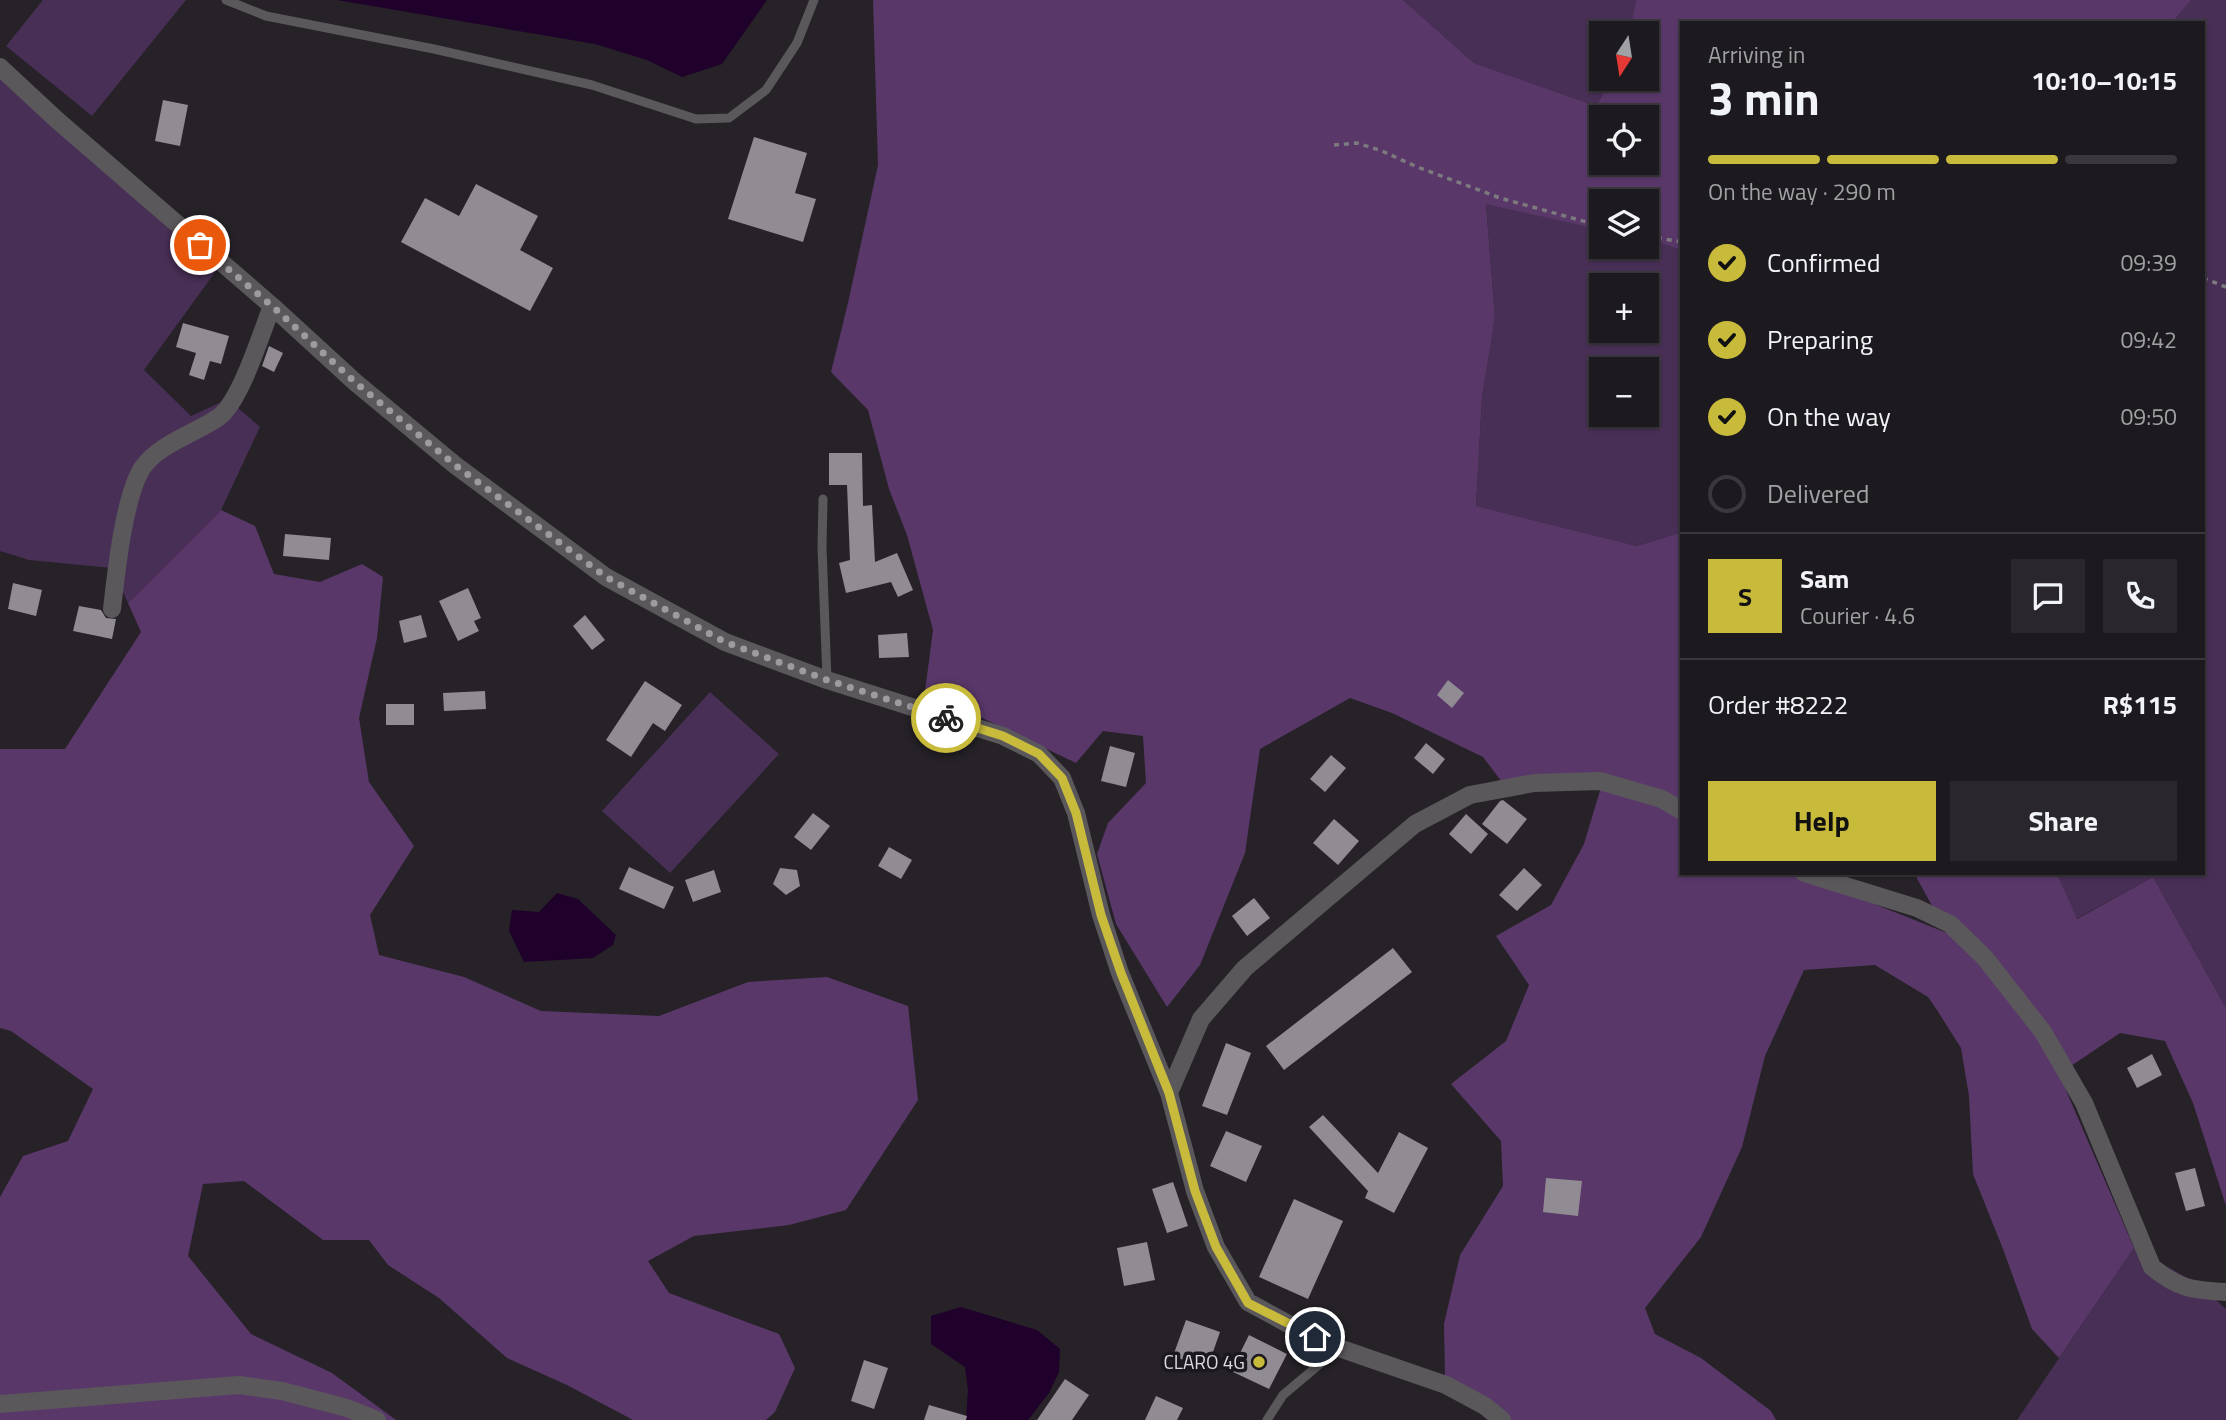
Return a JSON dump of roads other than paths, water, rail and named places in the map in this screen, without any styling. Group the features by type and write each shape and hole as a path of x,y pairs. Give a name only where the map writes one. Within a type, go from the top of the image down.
{"street":[{"path":"0,67 355,382 455,465 606,577 725,642 827,680 1003,736 1039,754 1062,778 1076,813 1101,915 1169,1093 1195,1191 1216,1247 1248,1303 1339,1348 1446,1385 1485,1406 1502,1420"},
{"path":"112,609 123,536 134,486 142,469 151,457 219,416 229,406 272,306"},
{"path":"1169,1093 1201,1020 1245,968 1415,824 1470,795 1534,783 1600,781 1662,799 1680,810"},
{"path":"1810,875 1917,908 1950,924 1985,958 2043,1032 2084,1103 2152,1267 2168,1280 2189,1290 2226,1292"},
{"path":"0,1404 239,1385 282,1391 346,1408 377,1420"}],"lane":[{"path":"226,0 266,16 435,49 592,85 696,119 707,119 729,118 766,90 797,43 814,0"},
{"path":"823,499 827,680"},
{"path":"1267,1420 1283,1395 1339,1348"}],"place":[{"name":"CLARO 4G","path":"1259,1362"}]}
